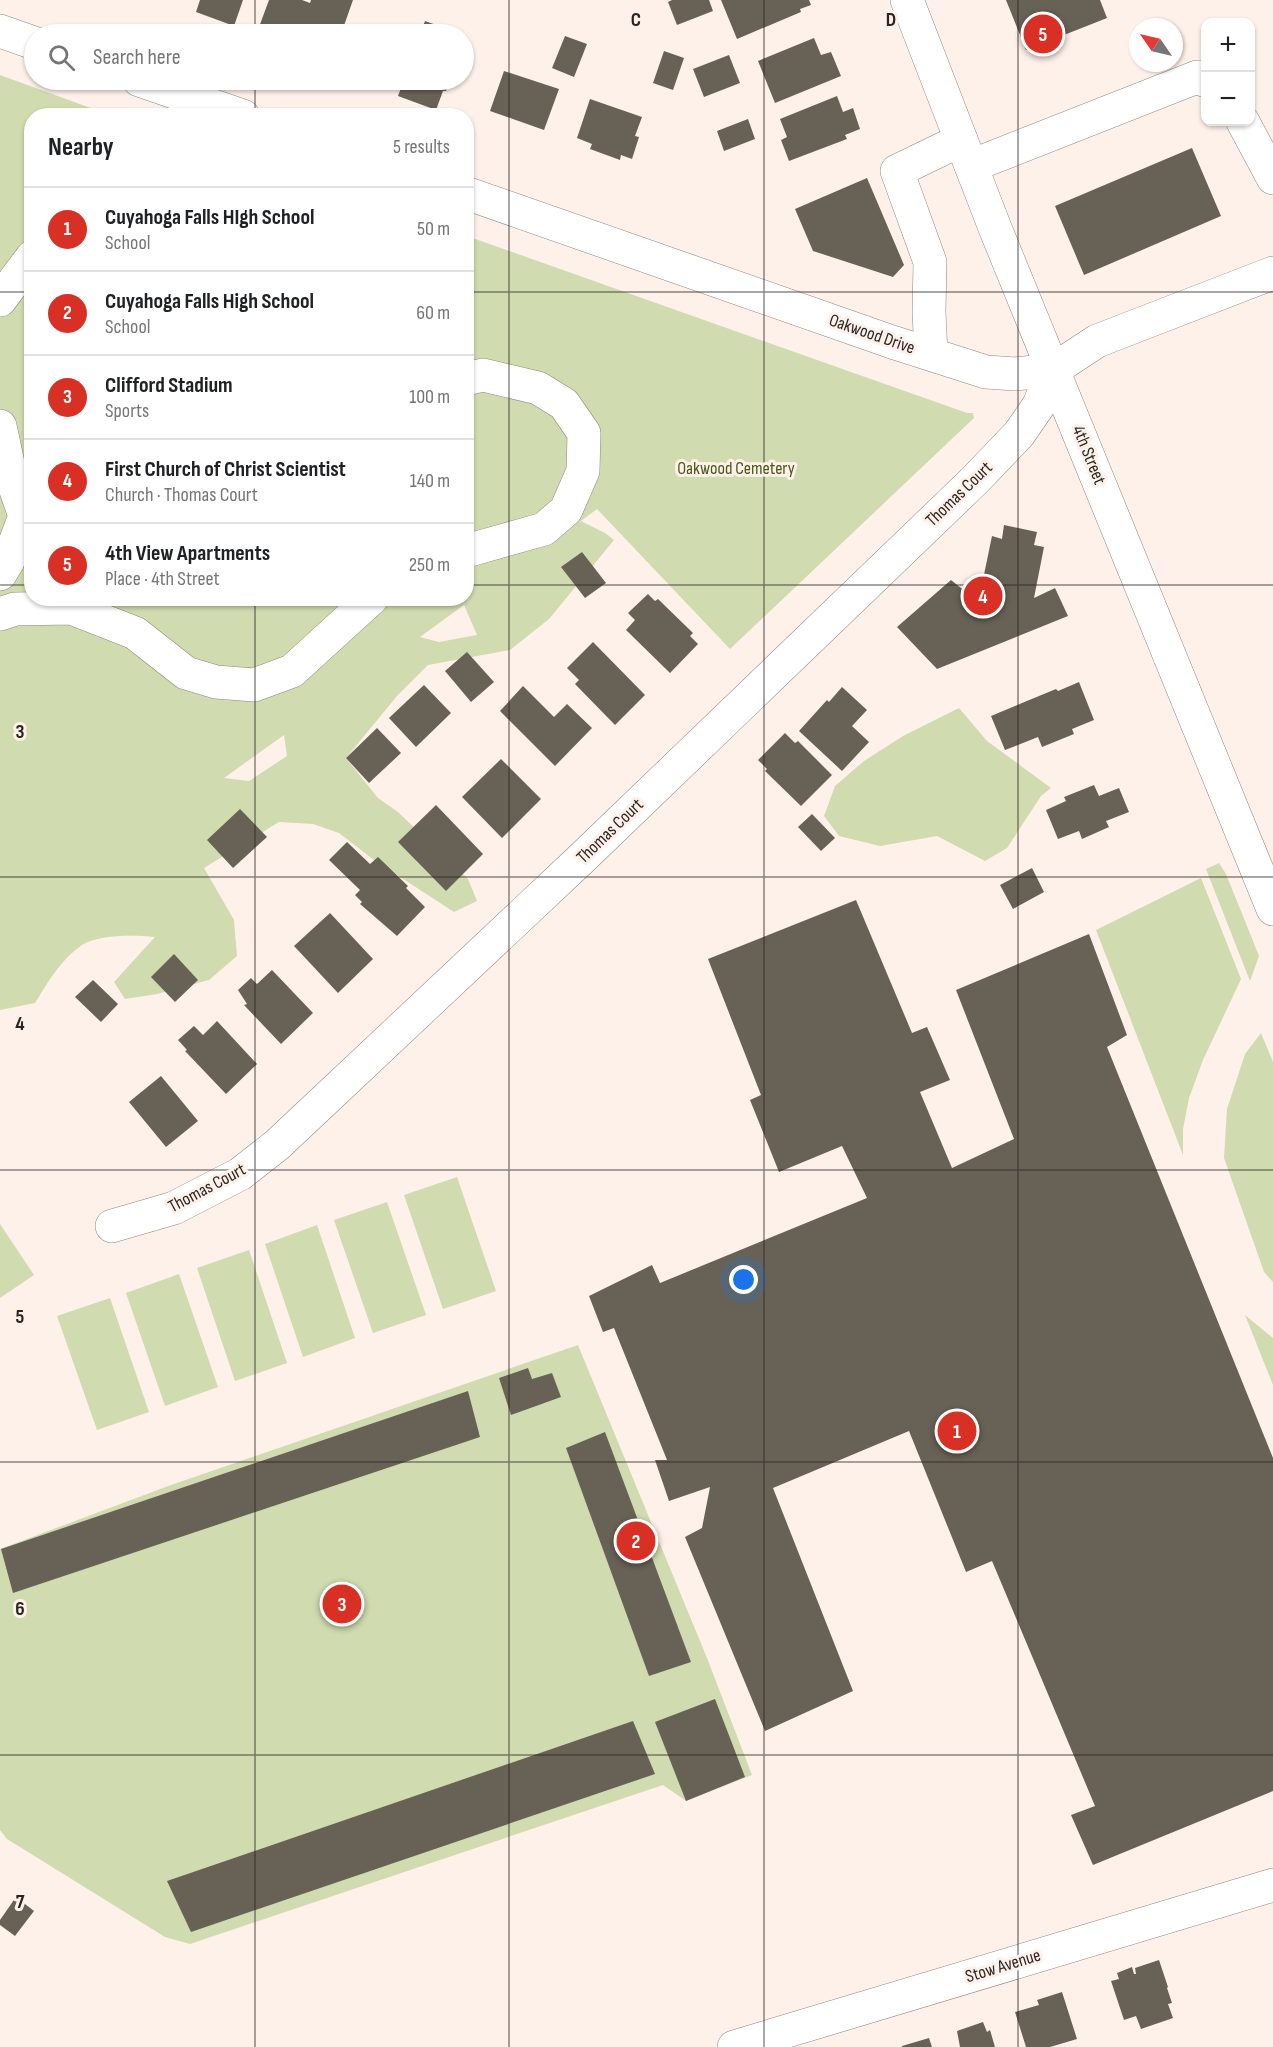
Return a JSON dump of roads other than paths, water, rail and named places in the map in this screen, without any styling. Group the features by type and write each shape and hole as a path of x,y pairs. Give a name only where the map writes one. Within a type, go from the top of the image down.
{"street":[{"name":"4th Street","path":"906,0 1053,370 1273,909"},
{"path":"0,31 24,39"},
{"path":"931,354 930,262 897,171 966,153 1197,77 1201,79"},
{"path":"169,90 220,108"},
{"path":"1245,126 1273,178"},
{"name":"Oakwood Drive","path":"474,197 986,372 1015,374 1053,370 1097,341 1273,273"},
{"path":"0,300 24,268"},
{"name":"Thomas Court","path":"112,1226 174,1208 240,1174 276,1145 564,876 974,481 1019,434 1039,405 1053,370"},
{"path":"474,377 483,375 538,388 564,404 584,434 583,471 566,510 544,529 474,549"},
{"path":"0,426 10,473 24,506"},
{"path":"0,574 24,524"},
{"path":"0,614 15,609 71,608 135,633 186,673 216,682 254,685 292,671 363,606"},
{"name":"Stow Avenue","path":"734,2047 1273,1886"}],"place":[{"name":"4th View Apartments","path":"1043,34"},
{"name":"First Church of Christ Scientist","path":"983,596"},
{"name":"Cuyahoga Falls HIgh School","path":"957,1431"},
{"name":"Cuyahoga Falls High School","path":"636,1541"},
{"name":"Clifford Stadium","path":"342,1604"}],"park label":[{"name":"Oakwood Cemetery","path":"736,468"}]}
